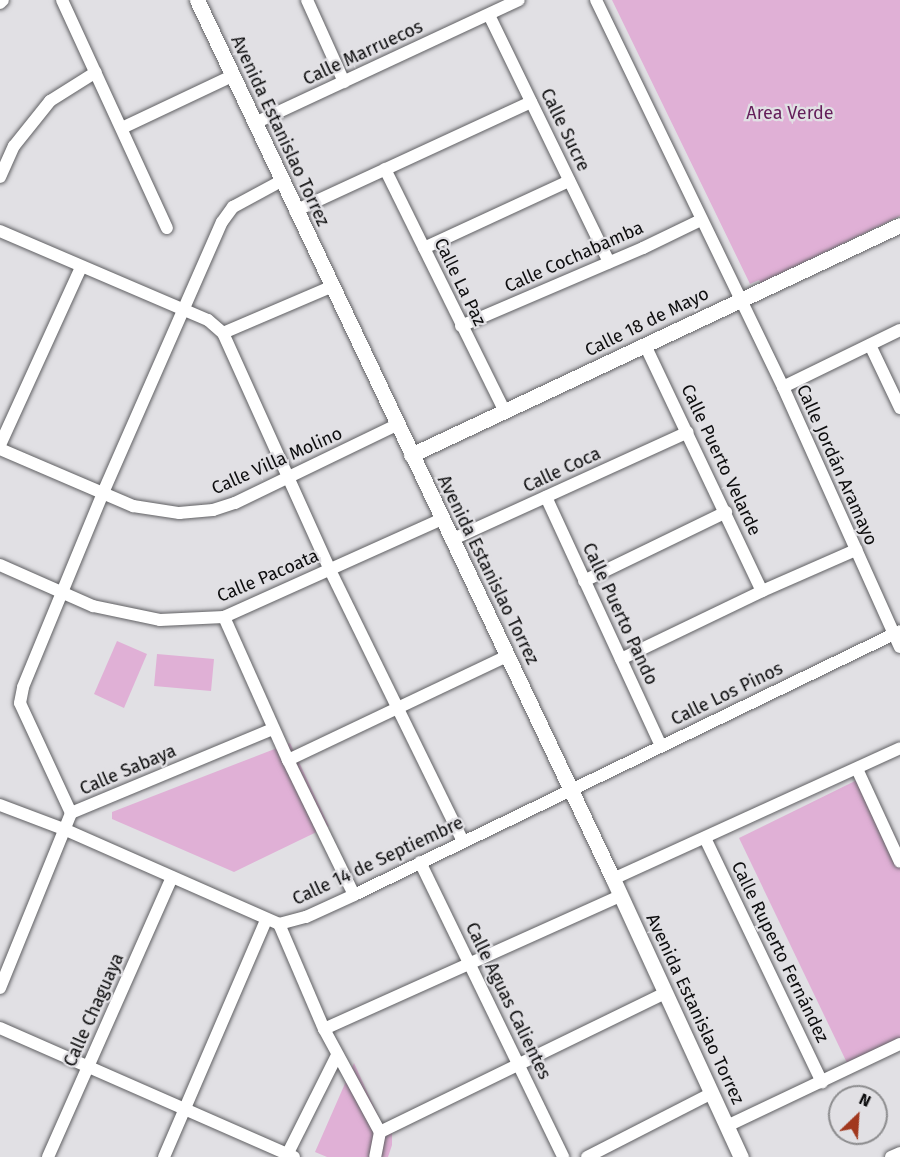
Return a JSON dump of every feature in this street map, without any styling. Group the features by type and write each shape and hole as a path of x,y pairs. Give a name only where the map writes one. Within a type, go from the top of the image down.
{"street":[{"path":"62,0 167,228"},
{"name":"Avenida Estanislao Torrez","path":"197,0 396,425 613,879 741,1157"},
{"path":"307,0 344,82"},
{"name":"Calle Marruecos","path":"255,123 519,0"},
{"name":"Calle Jordán Aramayo","path":"596,0 783,387 856,550 897,633 900,647"},
{"name":"Calle Sucre","path":"489,15 609,262"},
{"path":"0,177 14,146 50,100 96,72"},
{"path":"122,128 234,75"},
{"path":"295,211 531,102"},
{"name":"Calle La Paz","path":"385,168 504,410"},
{"path":"71,813 20,703 23,687 102,495 227,213 241,202 281,181"},
{"path":"424,248 570,181"},
{"name":"Calle Cochabamba","path":"461,326 609,262 701,219"},
{"name":"Calle 18 de Mayo","path":"411,455 740,298 900,225"},
{"path":"0,231 208,320 222,333 290,477 330,570 463,842"},
{"path":"0,447 81,267"},
{"path":"222,333 331,287"},
{"path":"783,387 900,330"},
{"name":"Calle Puerto Velarde","path":"645,345 762,591"},
{"path":"870,345 900,408"},
{"name":"Calle Villa Molino","path":"0,447 102,495 152,510 179,513 213,510 235,503 396,425"},
{"name":"Calle Coca","path":"451,540 688,432"},
{"name":"Calle Puerto Pando","path":"546,497 661,746"},
{"path":"584,581 726,512"},
{"name":"Calle Pacoata","path":"0,566 93,606 160,620 224,617 442,519"},
{"path":"621,659 762,591 856,550"},
{"path":"224,617 273,729 354,895"},
{"name":"Calle Los Pinos","path":"570,789 897,633"},
{"path":"288,760 507,656"},
{"name":"Calle Sabaya","path":"0,988 71,813 273,729"},
{"path":"613,879 900,748"},
{"path":"857,769 900,862"},
{"name":"Calle 14 de Septiembre","path":"0,805 66,830 279,924 306,917 354,895 570,789"},
{"name":"Calle Ruperto Fernández","path":"705,838 822,1082"},
{"name":"Calle Aguas Calientes","path":"420,862 563,1157"},
{"name":"Calle Chaguaya","path":"48,1157 172,877"},
{"path":"324,1029 620,896"},
{"path":"164,1157 266,920"},
{"path":"279,924 324,1029 380,1132 375,1157"},
{"path":"380,1132 520,1066 665,993"},
{"path":"0,1028 290,1156 337,1055"},
{"path":"727,1126 900,1044"},
{"path":"587,1157 712,1093"},
{"path":"891,1157 900,1153"}],"green space":[{"name":"Area Verde","path":"612,0 900,0 900,216 761,283 759,280 750,284"},
{"path":"117,641 147,654 124,708 94,694"},
{"path":"157,654 214,659 211,691 154,686"},
{"path":"290,743 329,826 234,872 112,819 112,812"},
{"path":"857,780 884,813 900,847 900,1040 848,1065 739,838"},
{"path":"354,1063 381,1122 392,1128 392,1145 388,1157 327,1157 315,1152"}]}
